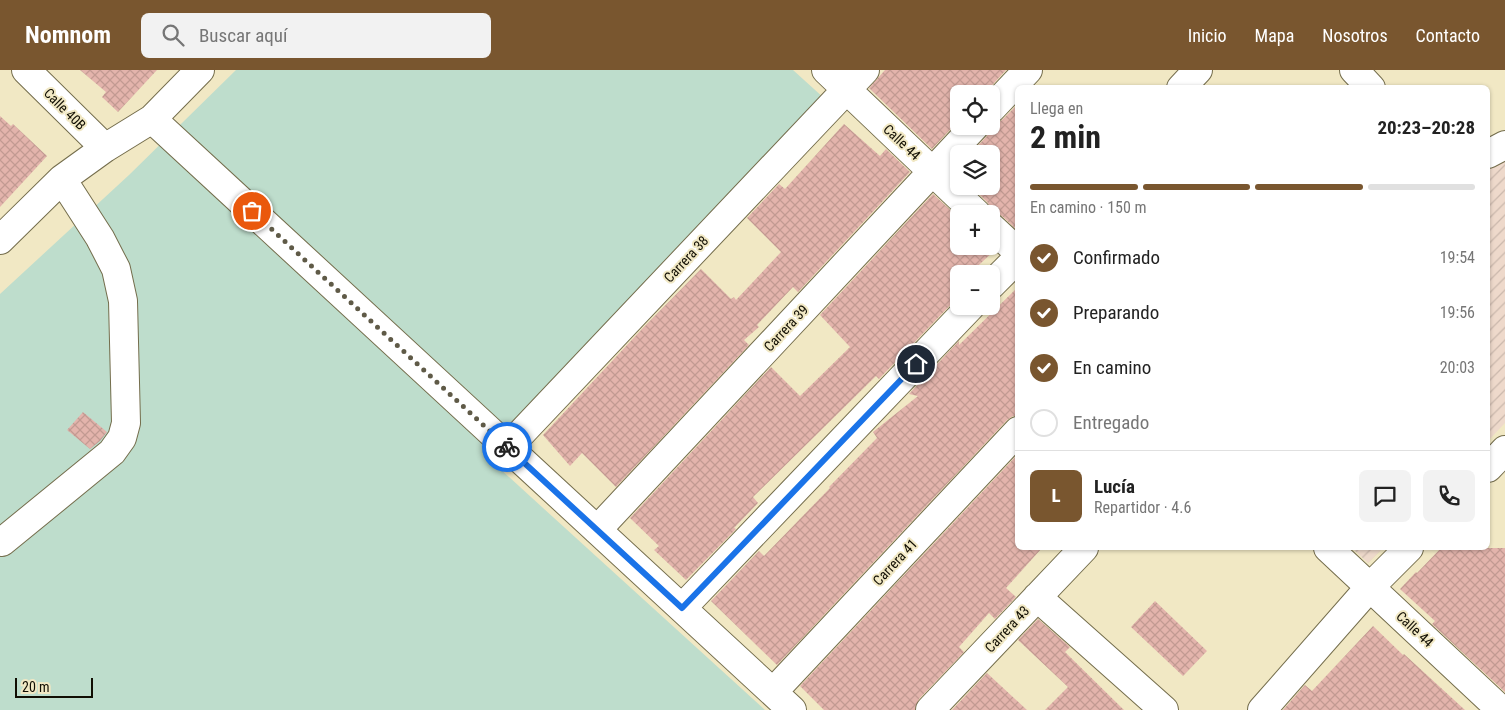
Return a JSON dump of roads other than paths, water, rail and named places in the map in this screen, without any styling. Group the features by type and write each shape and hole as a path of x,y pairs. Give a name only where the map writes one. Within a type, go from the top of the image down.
{"street":[{"name":"Calle 40B","path":"26,70 105,148"},
{"path":"0,240 62,178 105,148 152,119 200,70"},
{"name":"Calle 44","path":"826,70 968,205"},
{"name":"Carrera 38","path":"508,448 865,70"},
{"path":"1000,100 1028,70"},
{"path":"1184,85 1198,70"},
{"path":"152,119 782,701"},
{"name":"Carrera 39","path":"597,530 966,135"},
{"path":"1490,153 1505,145"},
{"path":"2,542 112,452 122,438 126,423 123,302 116,269 100,238 62,178"},
{"path":"1000,235 1015,249"},
{"path":"1000,277 1015,261"},
{"path":"682,608 962,315"},
{"name":"Carrera 41","path":"782,701 1015,434"},
{"path":"1490,466 1505,450"},
{"name":"Carrera 43","path":"930,710 1082,550"},
{"name":"Calle 44","path":"1330,550 1501,710"},
{"path":"1262,710 1370,587 1407,550"},
{"path":"1037,597 1164,710"}]}
